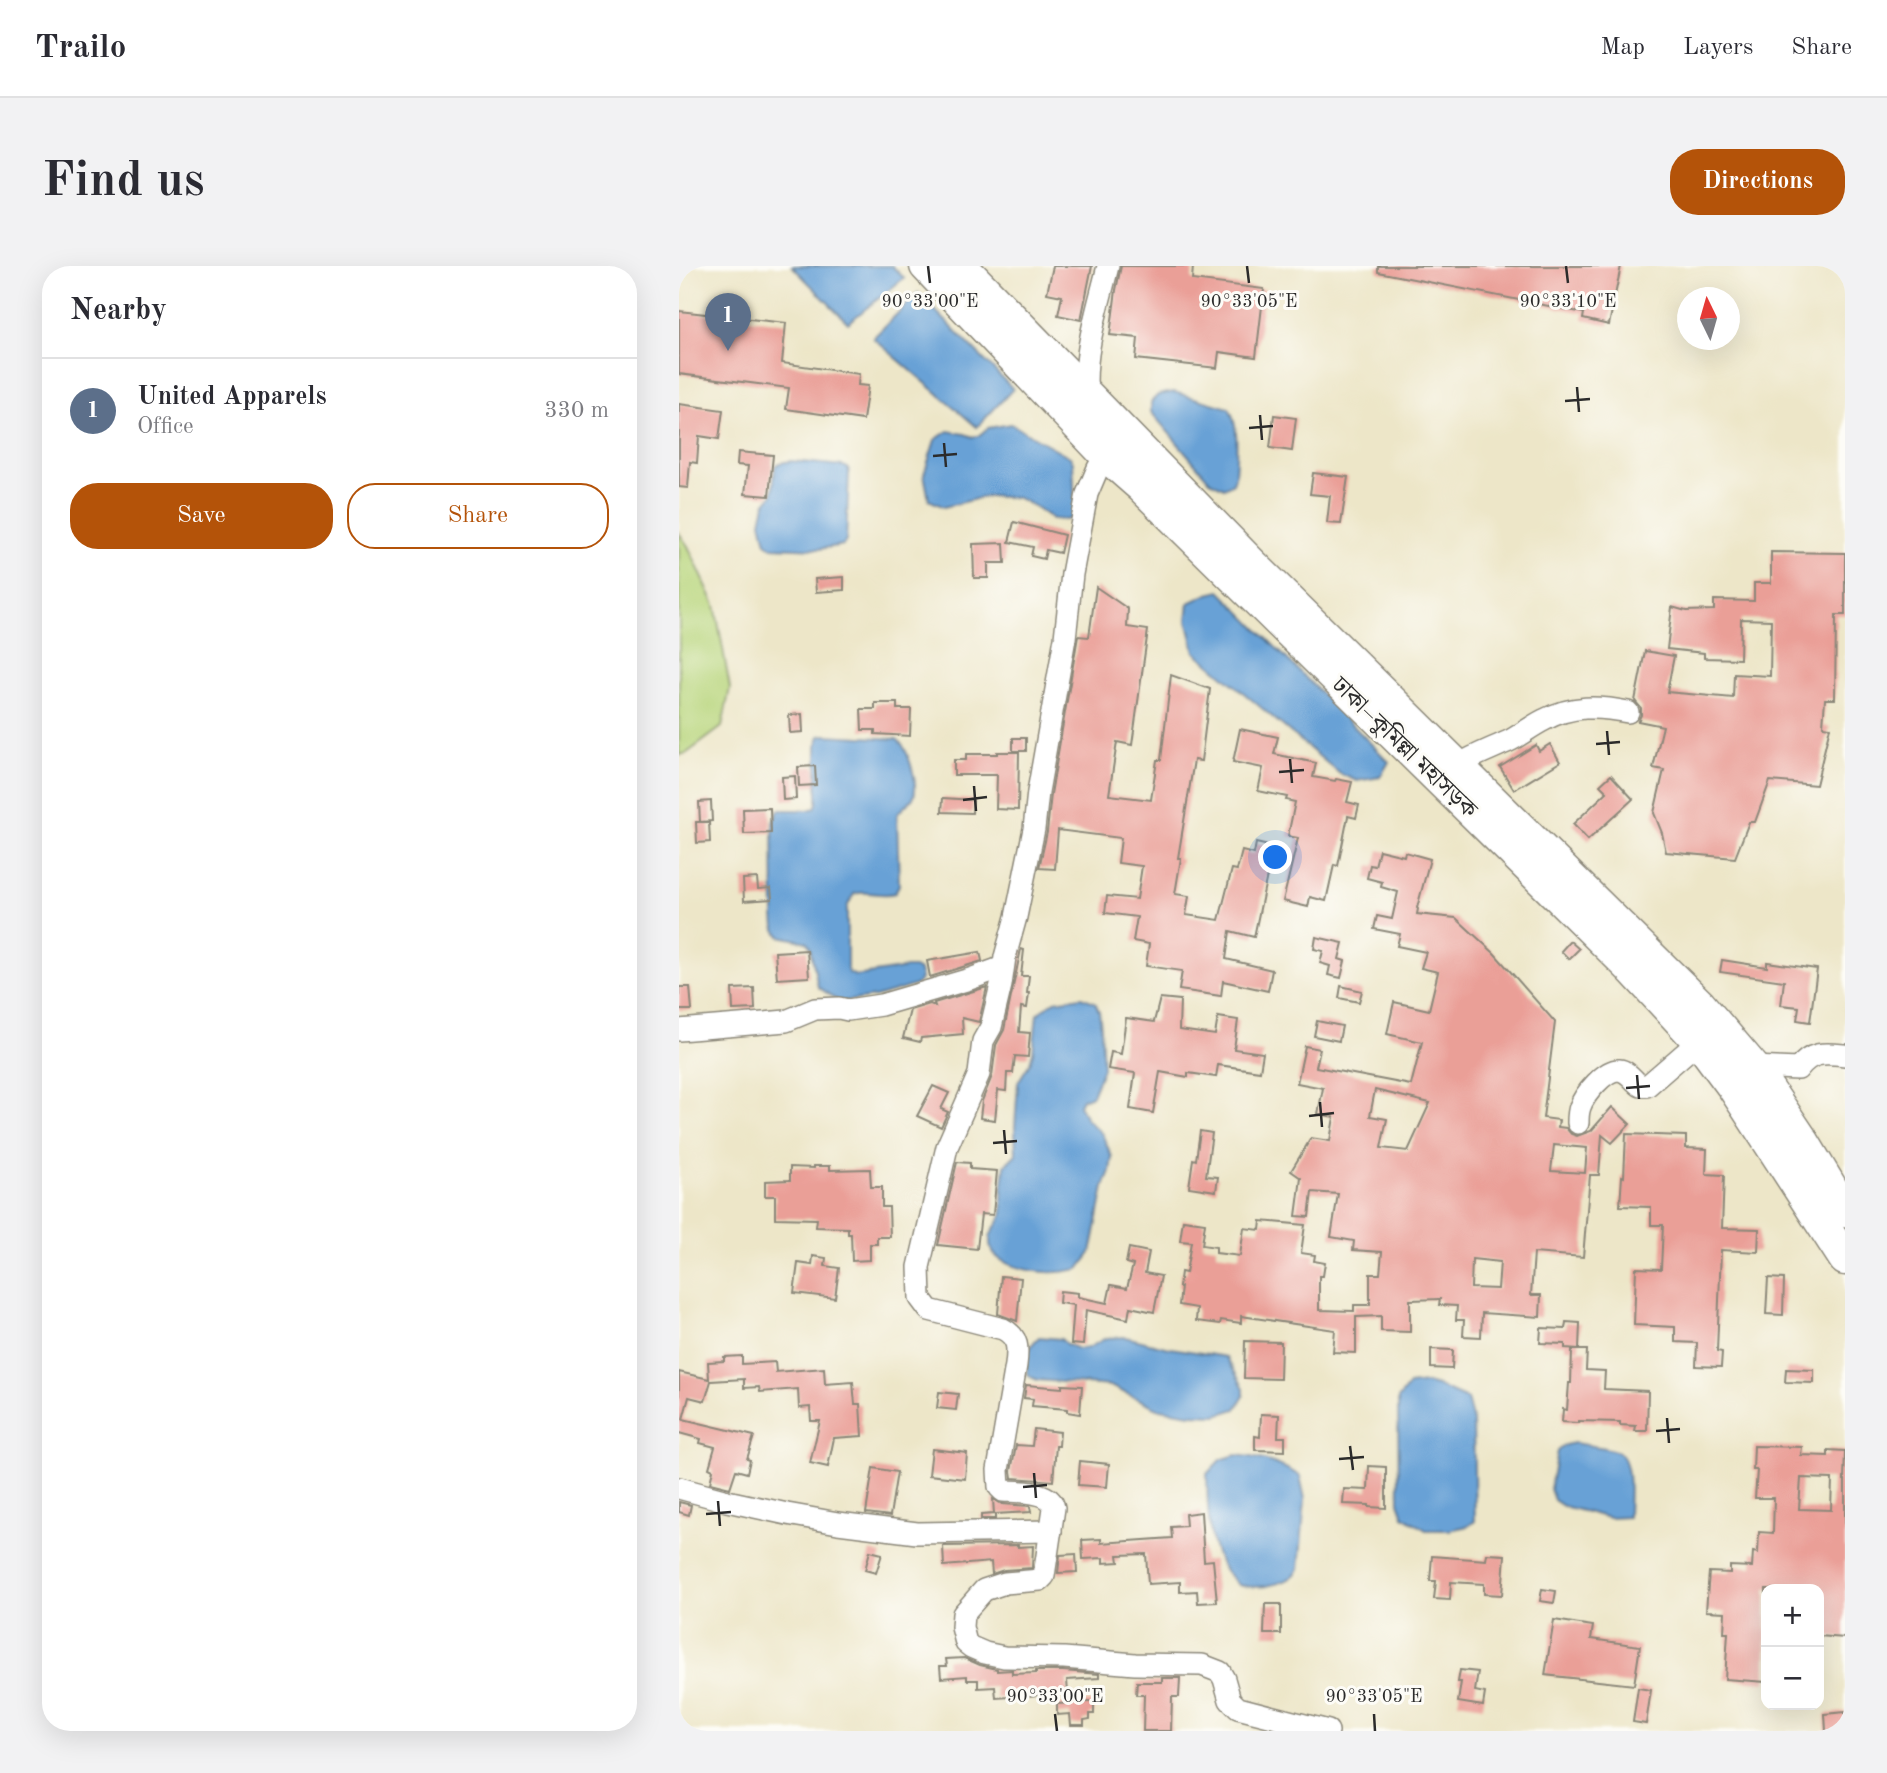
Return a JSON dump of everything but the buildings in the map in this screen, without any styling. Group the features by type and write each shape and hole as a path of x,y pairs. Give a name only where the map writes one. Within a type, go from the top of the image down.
{"highway":[{"name":"ঢাকা–কুমিল্লা মহাসড়ক","path":"926,266 1110,459 1142,487 1634,971 1699,1041 1734,1088 1845,1259"},
{"name":"ঢাকা–কুমিল্লা মহাসড়ক","path":"961,266 1250,562 1700,1005 1753,1067 1845,1211"}],"street":[{"path":"1087,395 1090,342 1108,266"},
{"path":"1110,459 1098,468 1091,481 1080,523 1065,638 1034,829 991,1027 983,1041 979,1074 947,1147 919,1267 920,1298 929,1310 1003,1329 1012,1333 1016,1340 1018,1349 999,1487 1003,1490 1047,1496 1053,1502 1054,1508 1044,1576 1040,1580 1005,1583 984,1590 963,1614 963,1627 966,1643 971,1647 1004,1657 1202,1665 1220,1672 1230,1700 1238,1708 1328,1731"},
{"path":"1457,766 1561,712 1591,707 1629,712"},
{"path":"679,1030 786,1021 815,1009 848,1010 881,1005 1003,967"},
{"path":"1578,1124 1580,1106 1588,1092 1605,1075 1614,1070 1627,1072 1641,1086 1647,1086 1699,1041"},
{"path":"1753,1067 1798,1069 1812,1056 1829,1053 1845,1055"},
{"path":"679,1488 787,1514 917,1533 1051,1531"}],"green space":[{"path":"679,533 688,546 715,605 730,688 722,727 687,753 679,755"}],"water":[{"path":"792,266 892,266 904,278 848,323"},
{"path":"918,293 1013,389 977,427 873,338"},
{"path":"1174,392 1229,408 1237,441 1233,483 1224,488 1210,481 1151,412 1151,402 1158,395"},
{"path":"1011,424 1070,457 1073,462 1073,517 1066,520 1052,519 1018,498 988,496 944,507 929,500 924,474 935,440 948,431 973,437 988,428"},
{"path":"791,461 848,468 846,541 843,545 819,549 772,547 766,543 761,522 765,504 773,494 775,466"},
{"path":"1220,591 1389,762 1380,777 1357,781 1340,774 1195,652 1187,620 1189,603"},
{"path":"820,736 897,739 908,757 915,784 913,798 897,815 899,885 895,893 854,894 847,907 847,969 856,976 914,968 919,971 921,979 916,985 876,997 840,1002 818,987 807,942 780,936 775,928 774,916 773,822 779,810 815,808 817,745"},
{"path":"1081,997 1095,1002 1099,1011 1103,1068 1092,1095 1082,1099 1079,1105 1086,1119 1102,1134 1112,1157 1110,1171 1104,1187 1091,1253 1079,1269 1057,1272 1026,1269 996,1256 990,1239 1003,1213 1005,1165 1016,1154 1018,1082 1030,1063 1037,1014 1055,1001"},
{"path":"1039,1337 1061,1339 1078,1349 1088,1348 1106,1338 1126,1337 1165,1347 1226,1357 1244,1388 1244,1396 1236,1409 1217,1415 1191,1414 1160,1409 1110,1386 1037,1380 1029,1376 1026,1360 1029,1350"},
{"path":"1426,1383 1467,1399 1473,1422 1475,1521 1468,1526 1449,1530 1426,1530 1404,1516 1399,1502 1398,1399 1409,1385"},
{"path":"1574,1443 1609,1449 1623,1457 1629,1482 1628,1517 1609,1518 1563,1506 1554,1500 1550,1489 1557,1451"},
{"path":"1236,1455 1269,1462 1300,1476 1305,1499 1299,1569 1285,1581 1264,1586 1239,1585 1217,1556 1210,1529 1207,1474 1220,1460"}],"place":[{"name":"United Apparels","path":"728,351"}]}
